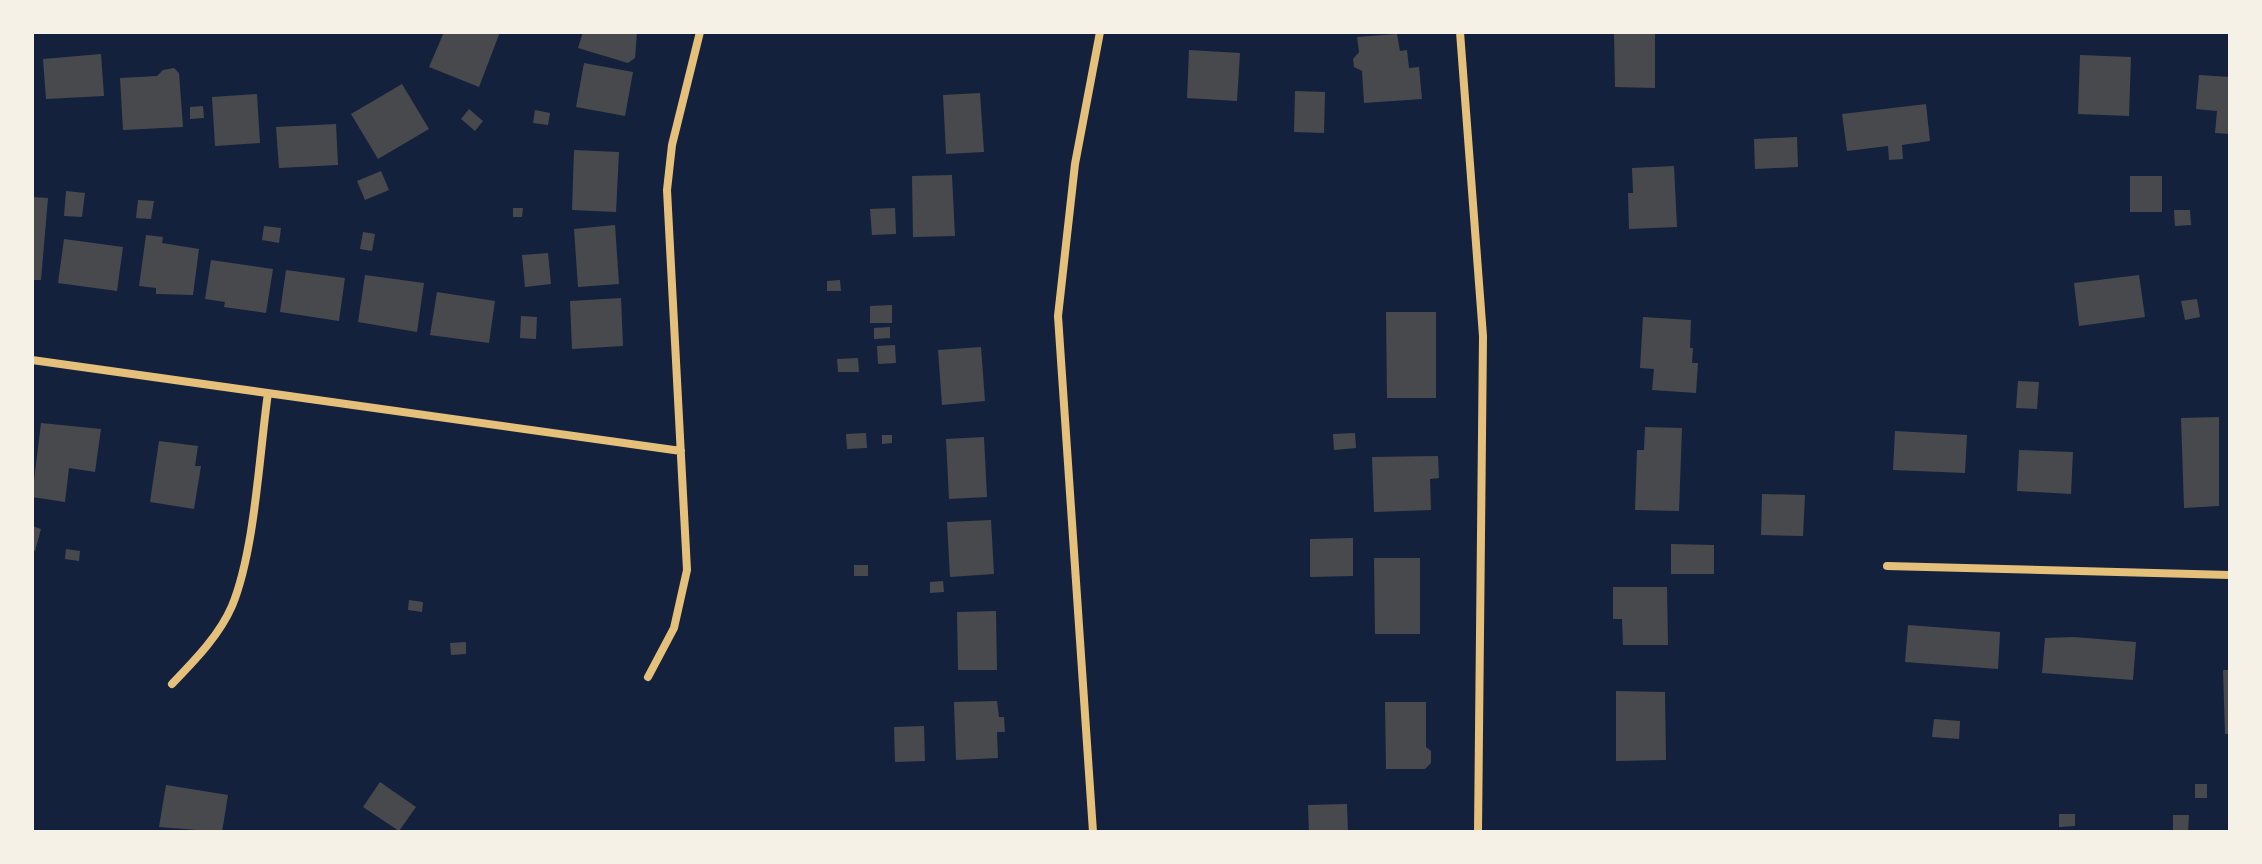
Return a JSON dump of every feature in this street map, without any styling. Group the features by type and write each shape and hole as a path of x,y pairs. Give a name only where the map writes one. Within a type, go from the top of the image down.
{"street":[{"path":"648,677 674,628 687,570 667,190 672,145 700,32"},
{"path":"1093,832 1058,316 1075,164 1100,32"},
{"path":"1460,32 1471,148 1483,351 1478,832"},
{"path":"32,360 681,451"},
{"path":"172,684 215,635 231,608 239,585 268,393"},
{"path":"1887,566 2230,575"}],"building":[{"path":"444,32 500,32 479,87 429,67"},
{"path":"583,32 637,32 635,58 628,63 578,48"},
{"path":"1614,32 1655,32 1655,88 1615,87"},
{"path":"1397,34 1400,51 1407,50 1409,68 1419,67 1422,99 1364,103 1362,71 1354,67 1353,59 1359,52 1357,37"},
{"path":"1189,50 1240,53 1237,101 1187,98"},
{"path":"101,54 104,96 46,99 43,59"},
{"path":"2080,55 2131,57 2129,116 2078,114"},
{"path":"584,63 633,72 625,116 576,107"},
{"path":"174,68 179,73 183,127 123,130 120,78 157,76 163,70"},
{"path":"2199,75 2230,77 2230,134 2215,133 2217,111 2196,109"},
{"path":"402,84 429,129 378,159 351,114"},
{"path":"1295,91 1325,92 1324,133 1294,132"},
{"path":"980,93 984,152 946,154 943,95"},
{"path":"257,94 260,143 215,146 212,97"},
{"path":"1926,104 1930,141 1902,145 1903,159 1889,160 1888,146 1847,151 1842,114"},
{"path":"203,106 204,118 190,119 190,107"},
{"path":"469,109 483,121 475,131 461,119"},
{"path":"535,110 550,113 548,125 533,123"},
{"path":"336,124 338,165 279,168 276,127"},
{"path":"1797,137 1798,167 1755,169 1754,139"},
{"path":"574,150 619,152 616,212 572,210"},
{"path":"1674,166 1677,227 1629,229 1628,193 1633,193 1632,168"},
{"path":"381,171 389,190 365,200 357,181"},
{"path":"952,175 955,236 913,237 912,176"},
{"path":"2130,176 2162,176 2162,212 2130,212"},
{"path":"66,191 85,193 82,217 64,216"},
{"path":"32,197 48,198 41,280 32,280"},
{"path":"138,200 154,201 151,219 136,218"},
{"path":"513,208 523,208 522,217 513,217"},
{"path":"895,208 896,234 872,235 870,209"},
{"path":"2174,210 2190,210 2191,225 2175,226"},
{"path":"615,225 619,284 578,287 574,229"},
{"path":"264,226 281,228 279,243 262,240"},
{"path":"363,232 375,234 372,251 360,249"},
{"path":"146,235 163,237 162,243 199,249 193,295 156,294 156,288 139,286"},
{"path":"64,239 123,247 117,291 58,283"},
{"path":"548,253 551,284 525,287 522,255"},
{"path":"211,260 273,269 266,313 224,307 225,302 205,299"},
{"path":"286,270 345,278 339,321 280,312"},
{"path":"365,275 424,283 417,332 358,322"},
{"path":"2139,275 2145,317 2079,326 2074,283"},
{"path":"840,280 841,291 827,291 827,281"},
{"path":"437,292 495,301 489,343 430,335"},
{"path":"621,298 623,346 572,349 570,301"},
{"path":"2197,299 2200,317 2185,320 2181,301"},
{"path":"892,305 892,323 870,323 870,306"},
{"path":"1386,312 1436,312 1436,398 1387,398"},
{"path":"521,316 537,317 536,339 520,338"},
{"path":"1643,317 1691,320 1692,363 1698,363 1696,393 1652,390 1654,369 1640,368"},
{"path":"890,327 890,338 874,339 874,328"},
{"path":"895,345 896,363 878,364 877,346"},
{"path":"981,347 985,401 942,405 938,350"},
{"path":"858,358 859,372 838,372 837,359"},
{"path":"2018,381 2039,382 2037,409 2016,408"},
{"path":"2219,417 2219,506 2184,508 2181,418"},
{"path":"41,423 101,429 95,472 69,468 65,502 32,497"},
{"path":"1645,427 1682,428 1679,511 1635,510 1637,450 1644,450"},
{"path":"1895,431 1967,435 1965,473 1893,470"},
{"path":"866,433 867,448 847,449 846,434"},
{"path":"1355,433 1356,448 1334,450 1333,434"},
{"path":"882,435 892,435 892,443 882,444"},
{"path":"984,437 987,497 949,499 946,439"},
{"path":"159,441 198,446 195,466 201,466 194,509 150,502"},
{"path":"2019,450 2073,452 2071,494 2017,491"},
{"path":"1438,456 1439,478 1430,479 1431,510 1374,512 1372,457"},
{"path":"1762,494 1805,495 1803,536 1761,535"},
{"path":"991,520 994,574 950,577 947,522"},
{"path":"32,526 41,529 35,551 32,550"},
{"path":"1353,538 1353,576 1310,577 1310,539"},
{"path":"1671,544 1714,545 1714,574 1671,574"},
{"path":"66,549 80,551 79,561 65,559"},
{"path":"1374,558 1420,558 1420,634 1375,634"},
{"path":"854,565 868,565 868,576 854,576"},
{"path":"943,581 944,592 930,593 930,582"},
{"path":"1613,587 1667,587 1668,645 1623,645 1622,619 1613,619"},
{"path":"409,600 423,602 422,612 408,610"},
{"path":"996,611 997,670 958,670 957,612"},
{"path":"1908,625 2000,632 1998,669 1905,662"},
{"path":"2045,638 2136,642 2133,680 2042,673"},
{"path":"466,642 466,654 451,655 450,643"},
{"path":"2223,670 2230,670 2230,734 2225,734"},
{"path":"1616,691 1665,692 1666,760 1616,761"},
{"path":"997,701 999,717 1004,717 1005,732 997,732 998,758 956,760 954,702"},
{"path":"1385,702 1426,702 1426,747 1431,751 1431,763 1425,769 1386,769"},
{"path":"1934,719 1960,721 1959,739 1932,737"},
{"path":"924,726 925,761 895,762 894,727"},
{"path":"380,782 416,807 399,831 363,807"},
{"path":"2195,784 2207,784 2207,798 2195,798"},
{"path":"166,785 228,795 222,832 159,827"},
{"path":"1347,804 1348,832 1309,832 1308,805"},
{"path":"2059,814 2075,814 2075,826 2059,827"},
{"path":"2173,815 2189,815 2188,832 2173,832"}]}
